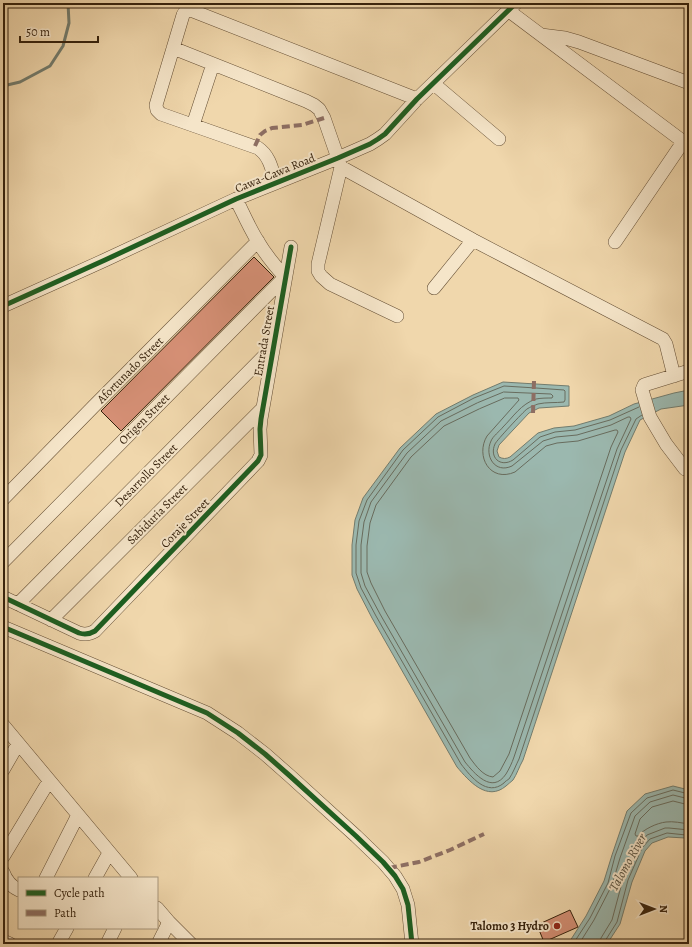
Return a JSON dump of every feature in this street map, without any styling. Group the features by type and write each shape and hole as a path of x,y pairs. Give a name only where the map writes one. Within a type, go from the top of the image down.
{"street":[{"path":"513,7 540,34 686,144 615,242"},
{"name":"Cawa-Cawa Road","path":"3,306 236,199 276,183 340,163 385,134 418,99 513,7"},
{"path":"276,183 269,160 262,150 255,146 161,114 157,110 156,105 184,12 190,10 193,11 418,99"},
{"path":"540,34 579,42 689,83"},
{"path":"173,48 314,105 319,109 324,118 340,163 318,264 318,271 330,284 397,316"},
{"path":"194,125 213,64"},
{"path":"434,84 499,139"},
{"path":"340,163 473,240 663,339 666,344 674,376"},
{"path":"236,199 258,241 285,277"},
{"path":"434,288 473,240"},
{"name":"Afortunado Street","path":"3,499 258,241"},
{"name":"Entrada Street","path":"263,408 291,247"},
{"name":"Origen Street","path":"3,562 285,277"},
{"name":"Desarrollo Street","path":"18,604 273,347"},
{"path":"685,469 666,444 650,417 642,390 644,385 689,371"},
{"name":"Sabiduria Street","path":"51,620 263,408"},
{"name":"Coraje Street","path":"51,620 79,633 88,634 96,631 258,460 261,455 260,429 263,408"},
{"path":"3,597 51,620"},
{"path":"3,627 207,713 238,733 265,754 367,846 395,876 403,889 408,905 412,944"},
{"path":"3,725 130,877"},
{"path":"3,770 18,744"},
{"path":"3,856 49,781"},
{"path":"47,877 78,815"},
{"path":"96,877 109,852"},
{"path":"3,872 9,884 18,889"},
{"path":"158,909 191,944"},
{"path":"158,944 169,922"},
{"path":"58,944 66,929"},
{"path":"107,944 115,929"},
{"path":"3,941 10,944"}],"water":[{"path":"503,382 569,386 569,406 539,408 529,413 499,445 497,451 499,457 503,458 510,457 538,433 554,428 574,426 609,416 634,404 689,390 689,405 661,409 640,420 625,452 523,760 513,780 499,790 492,792 479,788 457,767 372,618 357,589 352,575 352,545 355,520 363,498 400,448 436,414"},
{"name":"Talomo River","path":"673,786 689,790 689,840 685,838 668,837 652,843 645,851 632,882 620,924 607,944 568,944 586,916 604,881 627,811 645,794"}],"building":[{"path":"254,257 274,277 121,431 101,411"},
{"name":"Talomo 3 Hydro","path":"570,910 578,927 544,942 537,925"}],"waterway":[{"path":"3,86 20,82 50,66 63,46 69,23 68,3"}],"marked path":[{"path":"255,146 260,135 272,128 302,125 324,118"},
{"path":"533,413 534,381"},
{"path":"389,868 419,862 450,850 484,834"}],"cycle path":[{"path":"3,306 236,199 370,144 385,134 417,99 516,3"},
{"path":"3,597 79,633 85,634 95,631 258,461 261,455 261,419 291,247"},
{"path":"3,627 207,713 238,733 265,754 356,836 395,876 403,889 408,905 412,944"}],"place":[{"name":"Talomo 3 Hydro","path":"557,926"}]}
